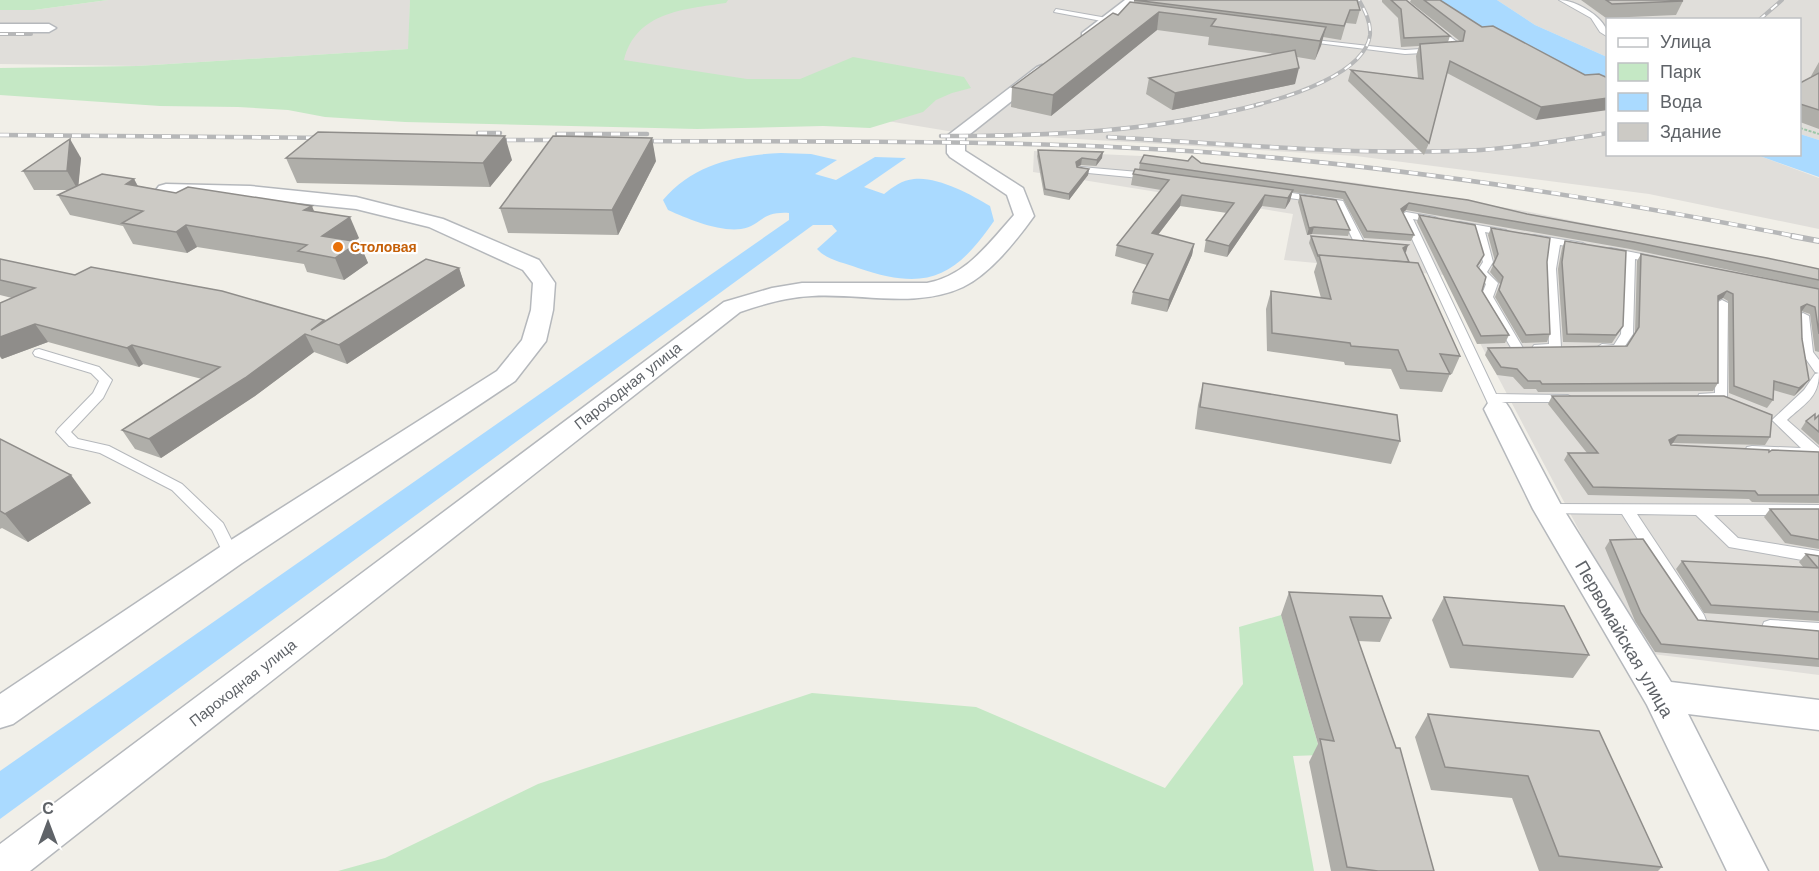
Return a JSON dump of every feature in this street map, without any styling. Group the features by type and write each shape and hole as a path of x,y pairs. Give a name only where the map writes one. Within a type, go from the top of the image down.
{"street":[{"name":"Пароходная улица","path":"0,869 732,307 775,293 804,290 880,291 942,287 976,268 1024,216 1016,192 956,153 956,136 1065,52 1120,13"},
{"path":"0,28 49,28"},
{"path":"0,713 231,555 506,376 534,341 542,310 544,283 531,265 436,223 356,203 310,197 250,192 166,190"},
{"name":"Первомайская улица","path":"1495,403 1548,509 1660,696 1748,871"},
{"path":"1660,696 1819,715"}],"lane":[{"path":"1562,0 1594,16 1602,31 1606,33"},
{"path":"1056,11 1120,13"},
{"path":"1297,39 1405,52 1455,49 1457,46 1424,20"},
{"path":"1081,170 1163,177"},
{"path":"1257,191 1340,203 1364,242 1347,241"},
{"path":"1583,399 1495,403 1476,350 1428,276 1414,247 1406,215 1664,261"},
{"path":"1479,229 1488,262 1481,273 1492,283 1487,297 1511,348 1561,347 1551,269 1555,241"},
{"path":"1586,348 1617,349 1627,334 1630,254"},
{"path":"1686,398 1725,399 1722,303"},
{"path":"1803,316 1807,352 1819,369"},
{"path":"39,353 95,370 106,380 98,395 63,432 74,443 104,449 177,487 218,527 231,555"},
{"path":"1816,452 1774,418 1809,393 1819,377"},
{"path":"1743,450 1816,452"},
{"path":"1548,509 1819,510"},
{"path":"1627,511 1698,621 1709,622"},
{"path":"1701,511 1734,543 1819,557"},
{"path":"1753,625 1819,630"}],"path":[{"path":"1801,128 1819,134"}],"shaded area":[{"path":"108,0 410,0 409,49 137,66 0,64 0,10 34,10"},
{"path":"660,0 1437,0 1606,89 1606,156 1760,156 1819,178 1819,229 1649,194 1356,156 948,131 523,61"},
{"path":"1497,0 1819,0 1819,140 1801,134 1801,18 1606,18 1606,57 1535,25"},
{"path":"1034,151 1141,156 1358,183 1525,211 1819,271 1819,675 1644,653 1444,275 1284,260 1293,214 1033,172"}],"green space":[{"path":"0,0 108,0 34,10 0,10"},
{"path":"410,0 728,0 726,3 678,11 650,22 630,44 624,60 747,79 800,79 853,57 964,77 971,88 936,100 923,112 870,128 823,126 697,129 405,122 325,117 288,110 160,106 0,95 0,68 137,66 408,49"},
{"path":"1281,615 1321,755 1293,756 1314,871 338,871 385,858 538,784 812,693 976,707 1165,788 1243,684 1239,627"}],"water":[{"path":"1437,0 1497,0 1535,25 1606,57 1606,90 1475,28"},
{"path":"1801,134 1819,140 1819,177 1760,156 1801,156"},
{"path":"781,153 811,154 837,160 815,174 836,180 875,157 906,158 864,187 884,194 894,186 906,181 932,180 963,191 990,206 994,221 965,256 951,267 936,275 920,279 902,279 882,275 831,259 817,249 837,231 832,225 813,225 0,819 0,771 789,220 789,213 779,213 772,214 747,228 723,229 694,221 668,210 663,200 688,178 717,164 748,156"}],"building":[{"path":"1134,0 1357,0 1360,10 1350,10 1344,26"},
{"path":"1391,0 1406,0 1450,36 1404,38 1401,9"},
{"path":"1424,0 1440,0 1482,27 1493,26 1585,75 1599,74 1606,77 1606,98 1541,107 1450,61 1429,143 1351,70 1423,79 1420,44 1463,41 1465,31"},
{"path":"1606,0 1680,0 1683,1 1612,4"},
{"path":"1130,2 1326,27 1320,41 1211,26 1216,19 1159,12 1053,95 1012,87 1113,13 1118,15"},
{"path":"1295,50 1299,68 1175,93 1149,78"},
{"path":"1819,73 1819,110 1801,104 1801,82"},
{"path":"318,132 505,136 483,163 286,158"},
{"path":"553,136 652,138 612,210 500,208"},
{"path":"70,139 67,171 23,171"},
{"path":"1038,150 1103,152 1097,160 1082,158 1076,162 1077,167 1089,169 1069,194 1045,189"},
{"path":"1144,155 1188,161 1192,156 1201,163 1468,200 1527,214 1819,269 1819,280 1634,242 1409,203 1401,209 1414,235 1367,231 1345,192 1140,163"},
{"path":"1135,169 1293,190 1288,198 1265,195 1229,246 1206,240 1234,203 1182,195 1152,233 1194,244 1169,300 1133,292 1153,254 1117,245 1169,180 1133,174"},
{"path":"102,174 134,179 126,184 176,193 188,187 312,206 304,210 350,217 322,236 359,242 335,258 298,251 307,245 186,225 176,232 122,223 143,211 58,195"},
{"path":"1300,195 1336,200 1350,230 1309,228"},
{"path":"1419,215 1475,225 1484,255 1477,266 1486,277 1482,291 1509,335 1481,336"},
{"path":"1491,228 1550,238 1547,262 1550,334 1526,335 1499,290 1503,277 1493,265 1498,254"},
{"path":"1311,236 1408,245 1403,248 1409,262 1318,256"},
{"path":"1565,241 1626,251 1623,326 1616,335 1567,334 1562,262"},
{"path":"1641,254 1819,289 1819,334 1815,307 1807,304 1801,307 1802,339 1809,380 1799,388 1774,381 1773,400 1734,386 1733,294 1727,291 1718,296 1718,383 1542,384 1540,381 1528,381 1517,369 1501,367 1488,348 1627,346 1639,327"},
{"path":"1319,255 1418,263 1460,356 1440,354 1450,374 1407,371 1398,350 1351,346 1350,343 1272,333 1271,291 1331,299"},
{"path":"0,259 75,275 91,267 222,291 324,320 311,330 426,259 459,268 339,345 305,334 245,378 149,439 122,430 220,367 132,345 127,348 35,324 0,337 0,303 35,288 0,280"},
{"path":"1203,383 1397,415 1400,441 1200,407"},
{"path":"1552,396 1724,396 1772,415 1770,437 1678,435 1669,440 1671,445 1769,450 1769,452 1772,450 1819,452 1819,495 1758,495 1755,491 1593,487 1568,453 1598,453"},
{"path":"1815,414 1815,419 1819,415 1819,432 1806,421"},
{"path":"0,439 71,475 5,514 0,511"},
{"path":"1770,509 1819,509 1819,540 1791,535"},
{"path":"1643,539 1698,620 1819,631 1819,659 1661,644 1641,613 1610,540"},
{"path":"1806,554 1819,556 1819,612 1711,605 1682,561 1818,568"},
{"path":"1289,592 1382,596 1391,618 1350,617 1396,748 1400,748 1434,871 1378,871 1347,867 1320,739 1334,741"},
{"path":"1444,597 1564,606 1589,655 1463,645"},
{"path":"1428,714 1599,731 1662,867 1559,856 1528,776 1445,767"}],"railway":[{"path":"1256,105 1305,90 1323,82 1355,61 1365,49 1370,35 1369,21 1359,0"},
{"path":"1761,18 1782,0"},
{"path":"0,34 31,34"},
{"path":"941,136 1103,131 1182,121 1261,104"},
{"path":"478,133 500,133"},
{"path":"1108,137 1294,148 1434,151 1513,147 1606,133"},
{"path":"557,134 647,134"},
{"path":"0,135 327,138"},
{"path":"489,140 567,140"},
{"path":"636,141 1000,143 1218,153 1291,159 1510,186 1799,237"},
{"path":"1792,236 1819,241"}],"place":[{"name":"Столовая","path":"338,247"}]}
